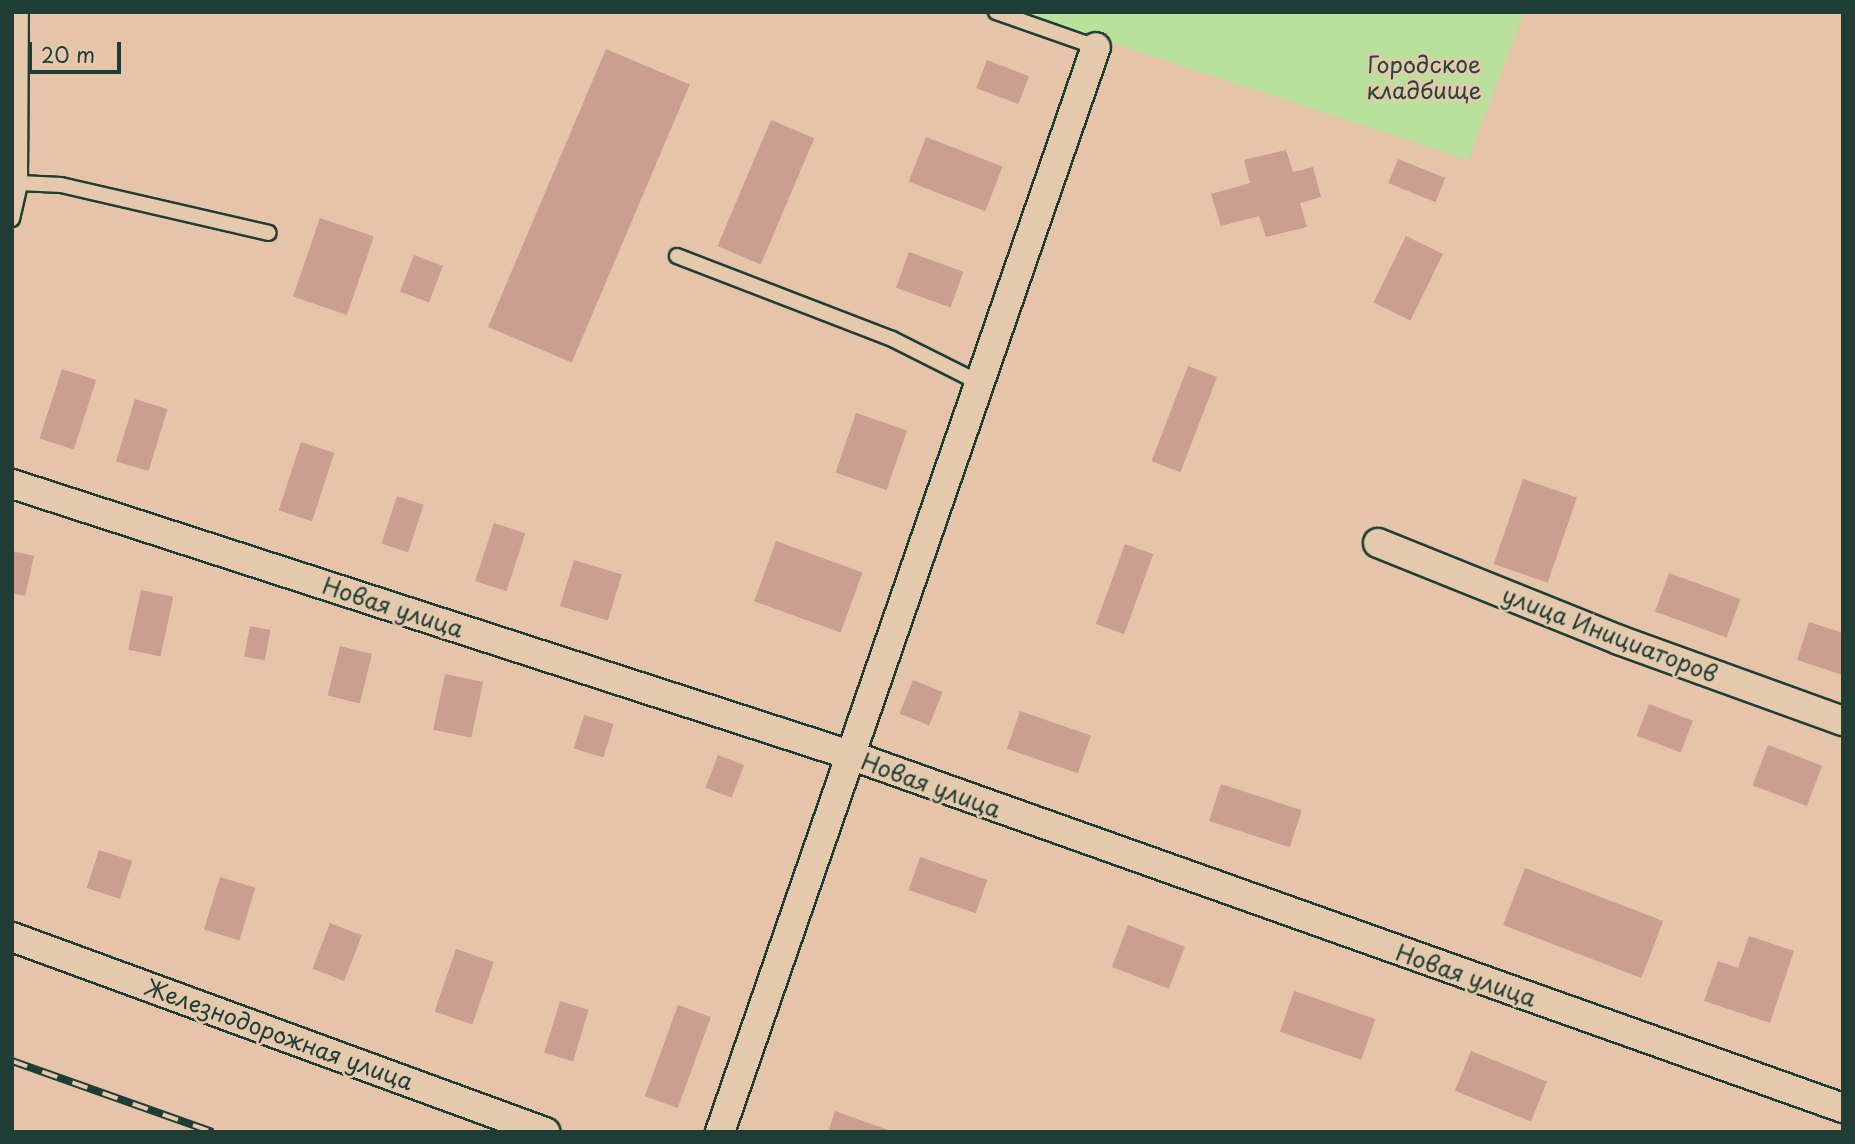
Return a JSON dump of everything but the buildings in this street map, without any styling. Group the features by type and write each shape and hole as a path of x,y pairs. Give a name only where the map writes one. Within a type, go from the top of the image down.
{"street":[{"path":"720,1132 1096,47"},
{"name":"Новая улица","path":"12,484 850,755 1843,1108"},
{"name":"улица Инициаторов","path":"1378,543 1619,640 1843,721"},
{"name":"Железнодорожная улица","path":"12,937 545,1132"}],"lane":[{"path":"12,219 20,183 15,45 22,12"},
{"path":"996,12 1096,47"},
{"path":"20,183 61,185 269,233"},
{"path":"677,256 892,339 978,382"}],"green space":[{"name":"Городское кладбище","path":"1018,12 1524,12 1468,160"}],"railway":[{"path":"12,1061 213,1132"}]}
